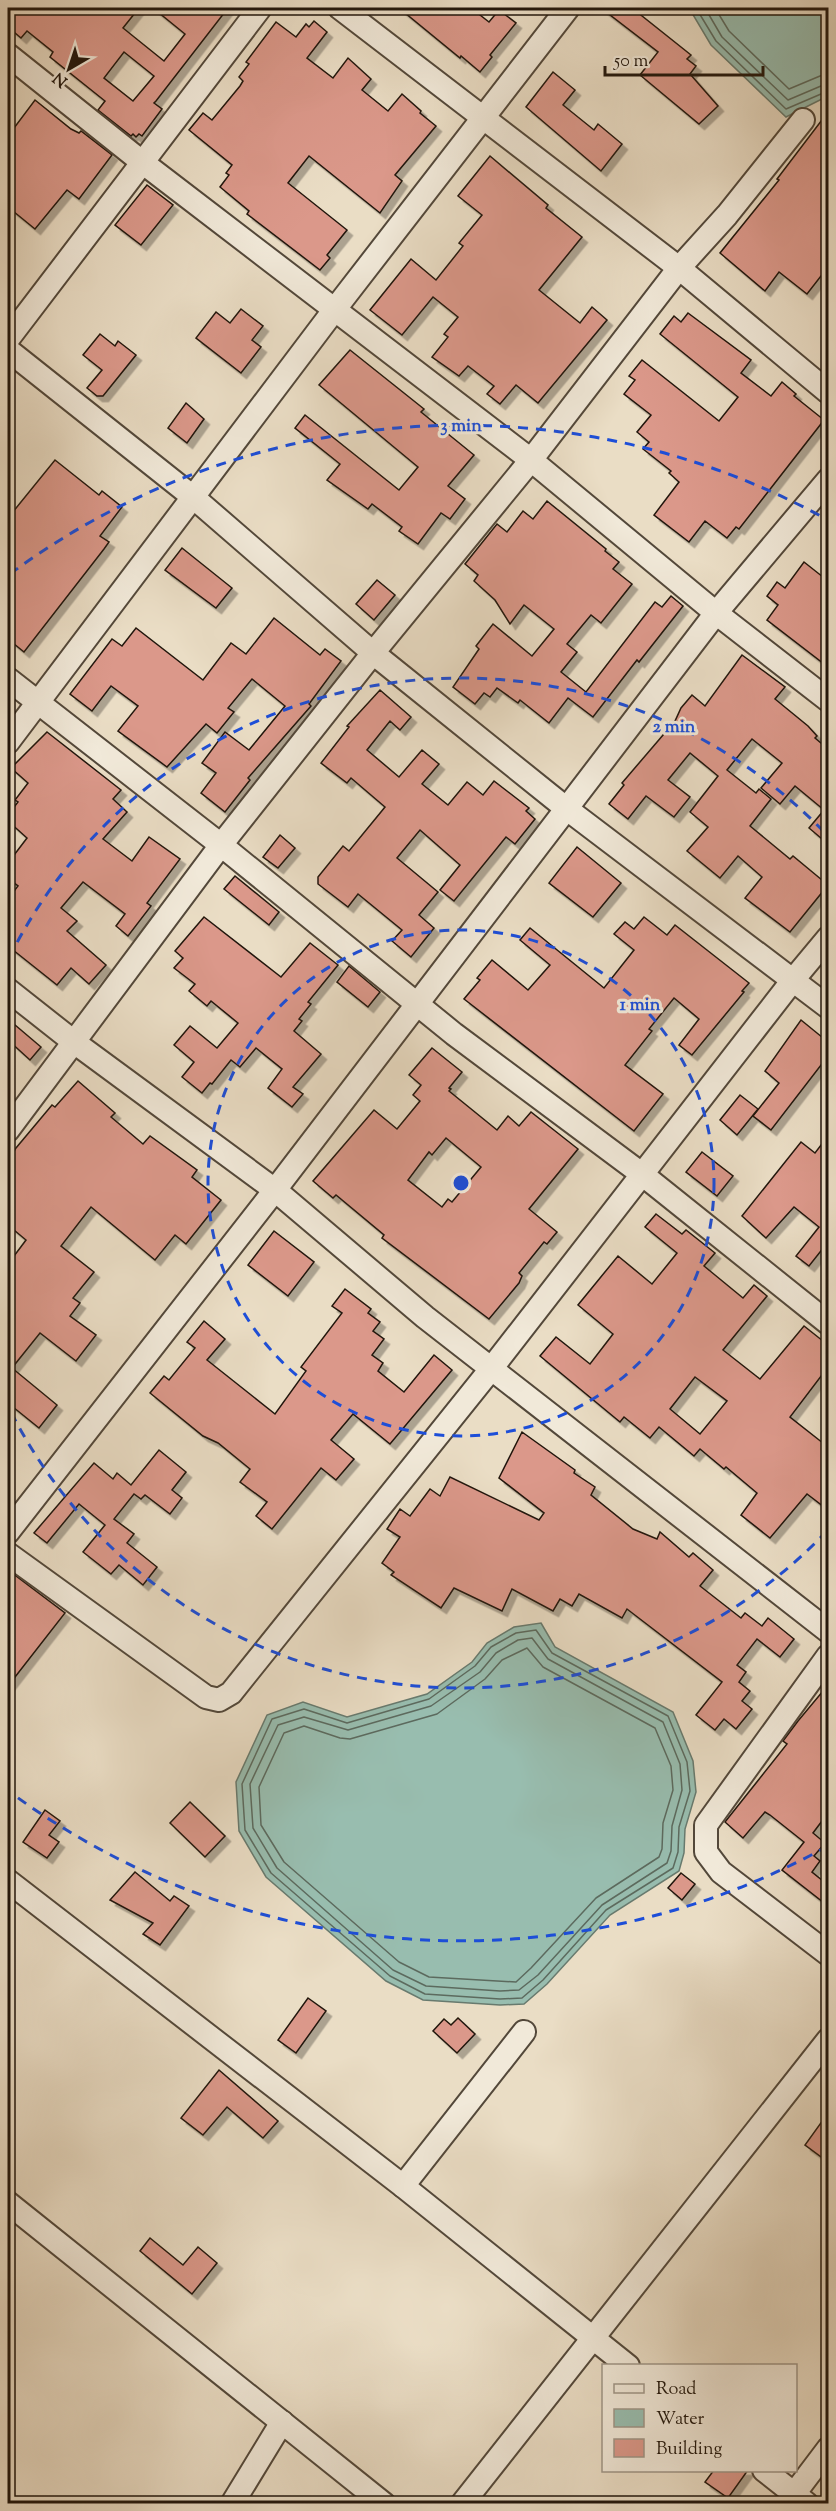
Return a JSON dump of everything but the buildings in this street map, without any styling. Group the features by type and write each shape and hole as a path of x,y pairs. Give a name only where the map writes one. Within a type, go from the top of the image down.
{"street":[{"path":"8,339 260,8"},
{"path":"340,8 482,119 679,267 828,392"},
{"path":"8,742 335,309 568,8"},
{"path":"8,55 142,162 531,460 716,614 828,700"},
{"path":"8,1130 221,845 373,653 531,460 679,267 727,215 803,120"},
{"path":"8,350 193,497 373,653 567,809 828,1007"},
{"path":"8,1532 275,1190 716,614 828,480"},
{"path":"8,679 221,845 454,1034 643,1175 828,1323"},
{"path":"8,1554 206,1697 219,1700 231,1692 491,1369 828,938"},
{"path":"8,990 74,1042 275,1190 425,1317 828,1631"},
{"path":"828,1656 706,1825 706,1852 721,1872 828,1954"},
{"path":"8,1881 403,2186 626,2364"},
{"path":"403,2186 524,2032"},
{"path":"462,2504 828,2040"},
{"path":"8,2203 384,2504"},
{"path":"232,2504 282,2422"},
{"path":"766,2472 800,2499 828,2450"}],"water":[{"path":"689,8 828,8 828,96 786,117 711,45"},
{"path":"541,1623 555,1647 673,1712 693,1761 696,1792 685,1829 684,1853 679,1871 610,1915 547,1984 524,2004 500,2005 423,2000 386,1981 266,1877 239,1831 236,1782 267,1715 303,1702 347,1717 427,1694 472,1662 487,1643 514,1627"}]}
